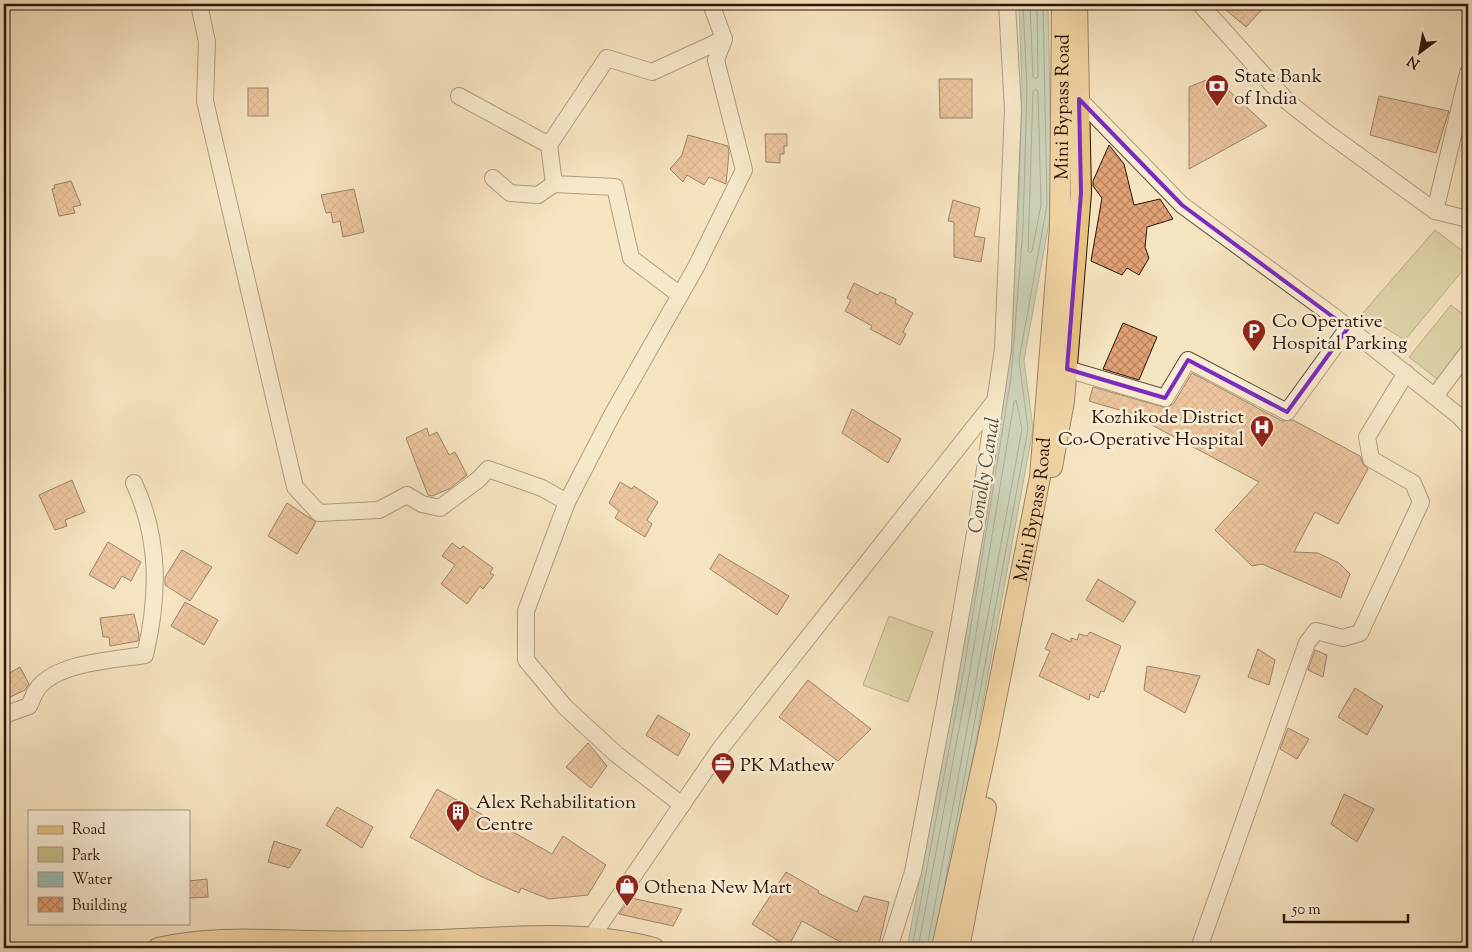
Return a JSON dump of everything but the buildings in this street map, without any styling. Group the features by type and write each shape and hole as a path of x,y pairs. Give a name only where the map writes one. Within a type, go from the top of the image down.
{"main road":[{"name":"Mini Bypass Road","path":"942,948 987,744 1040,477 1060,227 1062,4"},
{"name":"Mini Bypass Road","path":"959,948 1064,401 1080,193 1077,4"},
{"path":"158,948 181,943 269,939 587,943 623,940 654,948"}],"street":[{"path":"199,4 207,42 205,101 295,488 319,514 379,510 407,495 422,504 440,508 479,479 488,469 542,488 567,502"},
{"path":"682,805 616,754 565,707 526,660 526,612 567,502 612,414 680,295 744,170 716,60 724,39 711,4"},
{"path":"889,948 916,854 978,522 1002,349 1013,109 1007,4"},
{"path":"1200,4 1288,102 1435,212 1468,219"},
{"path":"554,184 550,145 607,58 652,72 724,39"},
{"path":"1435,212 1468,73"},
{"path":"459,96 550,145"},
{"path":"1079,99 1182,205 1348,328 1435,396 1468,426"},
{"path":"493,178 510,193 538,195 554,184 615,187 631,258 680,295"},
{"path":"1067,369 1165,398 1188,360 1287,412 1348,328"},
{"path":"1435,396 1468,352"},
{"path":"1198,948 1307,643 1316,631 1343,638 1360,633 1421,502 1412,483 1371,459 1367,437 1406,373"},
{"path":"587,943 720,750 995,400"},
{"path":"4,715 30,706 38,688 51,678 68,670 100,660 145,655 154,600 155,552 145,506 134,483"}],"highlighted area":[{"path":"1079,99 1182,205 1348,328 1287,412 1188,360 1165,398 1067,369 1081,193"}],"green space":[{"path":"1435,230 1468,255 1468,264 1405,340 1362,314"},
{"path":"1451,305 1468,318 1468,347 1441,382 1409,357"},
{"path":"889,616 933,632 908,702 863,685"}],"water":[{"path":"1019,4 1048,4 1052,206 1024,360 1033,429 938,948 907,948 959,669 1006,376 1018,228 1022,87"}],"place":[{"name":"State Bank of India","path":"1217,107"},
{"name":"Co Operative Hospital Parking","path":"1254,352"},
{"name":"Kozhikode District Co-Operative Hospital","path":"1262,448"},
{"name":"PK Mathew","path":"723,785"},
{"name":"Alex Rehabilitation Centre","path":"458,833"},
{"name":"Othena New Mart","path":"627,907"}],"water label":[{"name":"Conolly Canal","path":"983,475"}]}
